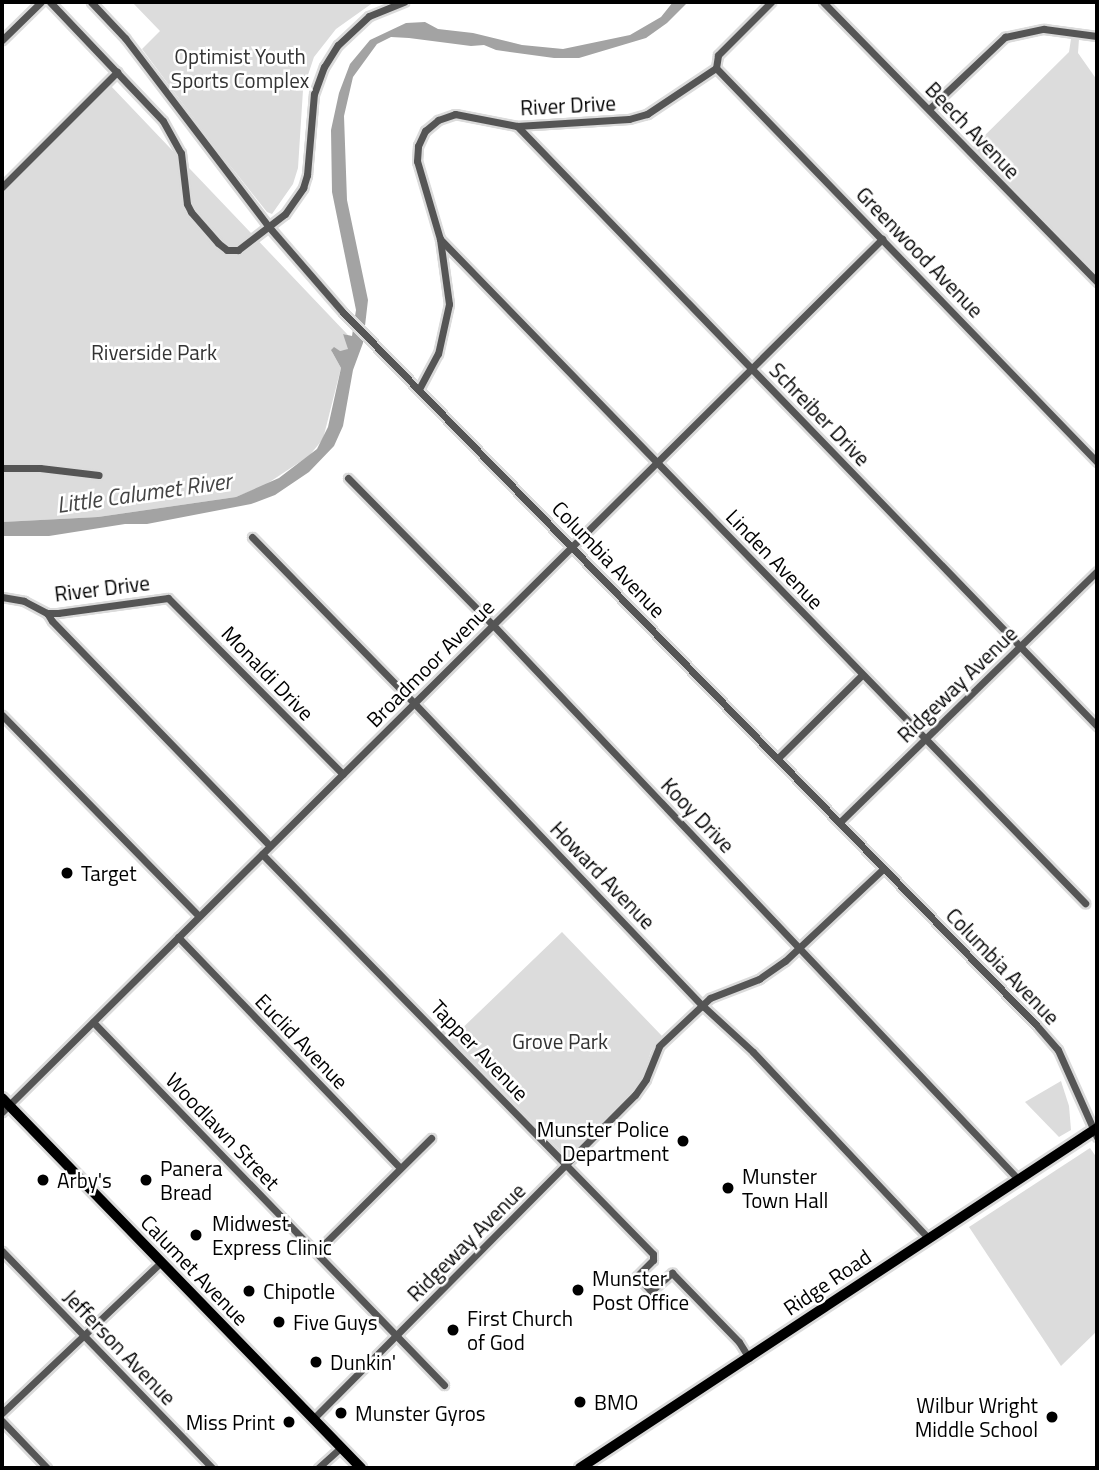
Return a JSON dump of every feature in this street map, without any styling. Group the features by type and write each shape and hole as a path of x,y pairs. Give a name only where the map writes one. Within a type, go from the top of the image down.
{"main road":[{"name":"Calumet Avenue","path":"4,1105 361,1468"},
{"name":"Ridge Road","path":"580,1468 928,1238 1096,1132"}],"street":[{"path":"2,40 41,2"},
{"path":"50,2 175,137 186,173 187,204 218,243 227,250 238,250 270,228 295,202 303,188 309,158 312,106 319,80 330,57 359,23 377,11 404,2"},
{"name":"Columbia Avenue","path":"92,2 125,38 270,228 341,310 841,822 1058,1050 1096,1132"},
{"name":"River Drive","path":"419,388 438,354 447,323 448,284 440,239 417,161 418,146 425,131 438,120 455,114 517,126 638,117 663,106 716,68 718,55 771,2"},
{"name":"Beech Avenue","path":"823,2 1097,282"},
{"path":"929,109 1005,37 1044,29 1097,36"},
{"name":"Greenwood Avenue","path":"716,68 1097,462"},
{"path":"2,187 117,72"},
{"name":"Schreiber Drive","path":"517,126 1097,726"},
{"name":"Linden Avenue","path":"440,239 1085,903"},
{"name":"Broadmoor Avenue","path":"4,1105 93,1022 882,239"},
{"path":"2,468 51,469 99,475"},
{"name":"Kooy Drive","path":"348,478 493,625 1018,1180"},
{"name":"Howard Avenue","path":"252,537 703,1006 753,1052 928,1238"},
{"name":"Ridgeway Avenue","path":"841,822 1097,571"},
{"name":"River Drive","path":"2,597 24,601 47,612 168,598"},
{"name":"Monaldi Drive","path":"168,598 343,774"},
{"path":"47,612 52,621 270,846"},
{"path":"778,758 862,675"},
{"path":"2,715 199,916"},
{"name":"Tapper Avenue","path":"262,854 653,1254 653,1260 637,1276 651,1292 672,1273 739,1342 749,1358"},
{"name":"Ridgeway Avenue","path":"313,1419 635,1095 646,1079 659,1046 716,994 759,979 785,961 883,869"},
{"name":"Euclid Avenue","path":"178,937 400,1168"},
{"name":"Woodlawn Street","path":"93,1022 444,1385"},
{"path":"316,1252 431,1138"},
{"name":"Jefferson Avenue","path":"2,1251 212,1468"},
{"path":"2,1413 161,1262"},
{"path":"2,1421 47,1468"},
{"path":"318,1468 341,1447"}],"green space":[{"name":"Optimist Youth Sports Complex","path":"132,2 374,2 336,29 314,57 303,90 298,168 293,184 272,214 267,212 216,148 142,49 160,31"},
{"path":"1071,39 1079,39 1078,53 1097,80 1097,276 972,148 1069,52"},
{"name":"Riverside Park","path":"110,85 348,335 343,334 349,347 347,350 332,352 341,368 323,439 309,456 265,485 236,497 98,517 2,522 2,193"},
{"name":"Grove Park","path":"562,932 662,1036 651,1051 640,1087 567,1157 451,1039"},
{"path":"1061,1081 1069,1106 1071,1130 1059,1137 1025,1102"},
{"path":"1090,1148 1097,1158 1097,1331 1061,1366 969,1227"}],"shaded area":[{"path":"673,2 688,2 667,23 646,38 579,58 554,58 496,50 484,45 471,46 409,38 391,37 377,44 353,77 344,116 347,200 368,300 363,343 353,370 343,426 334,446 309,472 275,495 251,504 147,524 125,524 49,536 2,536 2,522 98,517 236,497 279,478 317,449 328,427 341,368 331,350 334,347 340,351 348,349 343,334 352,336 356,310 332,192 331,130 339,93 350,64 370,40 406,23 425,22 438,29 473,33 522,45 563,49 630,35 661,17"}],"place":[{"name":"Target","path":"67,873"},
{"name":"Munster Police Department","path":"683,1141"},
{"name":"Arby's","path":"43,1180"},
{"name":"Panera Bread","path":"146,1180"},
{"name":"Munster Town Hall","path":"728,1188"},
{"name":"Midwest Express Clinic","path":"196,1235"},
{"name":"Munster Post Office","path":"578,1290"},
{"name":"Chipotle","path":"249,1291"},
{"name":"Five Guys","path":"279,1322"},
{"name":"First Church of God","path":"453,1330"},
{"name":"Dunkin'","path":"316,1362"},
{"name":"BMO","path":"580,1402"},
{"name":"Munster Gyros","path":"341,1413"},
{"name":"Wilbur Wright Middle School","path":"1052,1417"},
{"name":"Miss Print","path":"289,1422"}],"water label":[{"name":"Little Calumet River","path":"144,493"}]}
